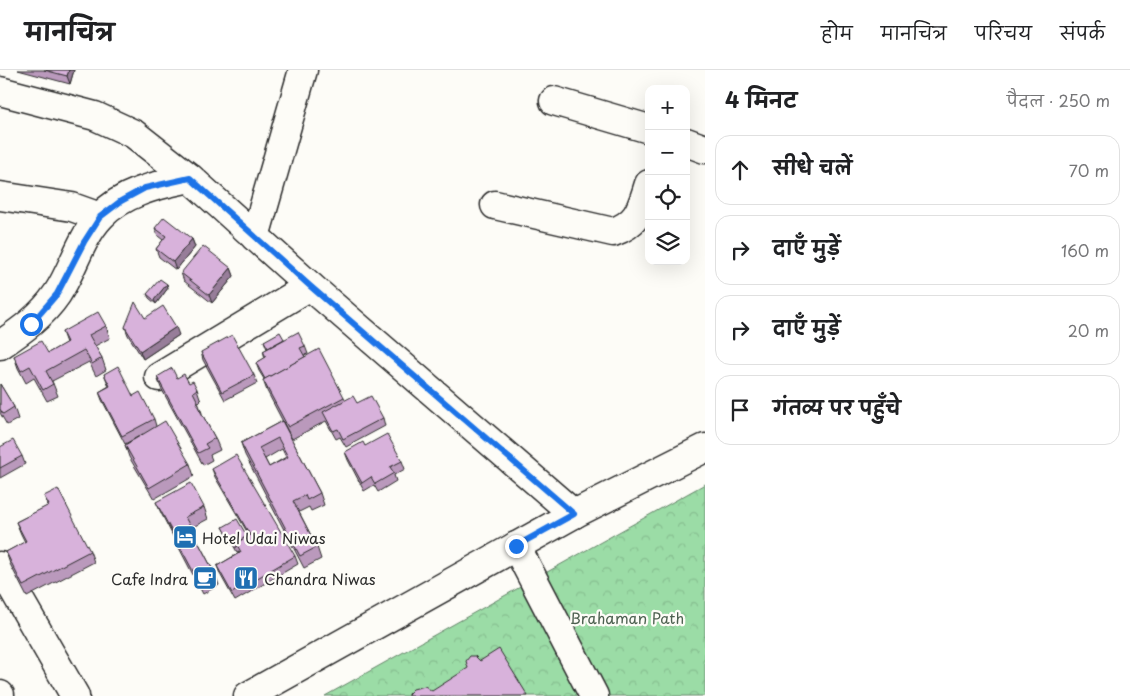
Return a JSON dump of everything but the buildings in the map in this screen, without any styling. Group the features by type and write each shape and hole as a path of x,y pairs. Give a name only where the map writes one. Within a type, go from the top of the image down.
{"street":[{"path":"255,237 304,70"},
{"path":"0,91 95,116 134,134 190,178 310,286 574,514"},
{"path":"554,101 645,128"},
{"path":"690,143 705,149"},
{"path":"0,345 31,324 57,294 84,242 100,217 121,201 145,188 190,178"},
{"path":"496,205 614,232 628,227 635,220 645,194"},
{"path":"0,196 72,207 100,217"},
{"path":"159,377 310,286"},
{"path":"248,696 574,514 705,448"},
{"path":"516,546 594,696"},
{"path":"0,566 75,696"}],"green space":[{"name":"Brahaman Path","path":"705,484 705,696 325,696"}],"place":[{"name":"Hotel Udai Niwas","path":"185,537"},
{"name":"Cafe Indra","path":"205,578"},
{"name":"Chandra Niwas","path":"246,578"}],"route":[{"path":"31,324 57,294 84,242 100,217 121,201 145,188 190,178 310,286 574,514 516,546"}]}
